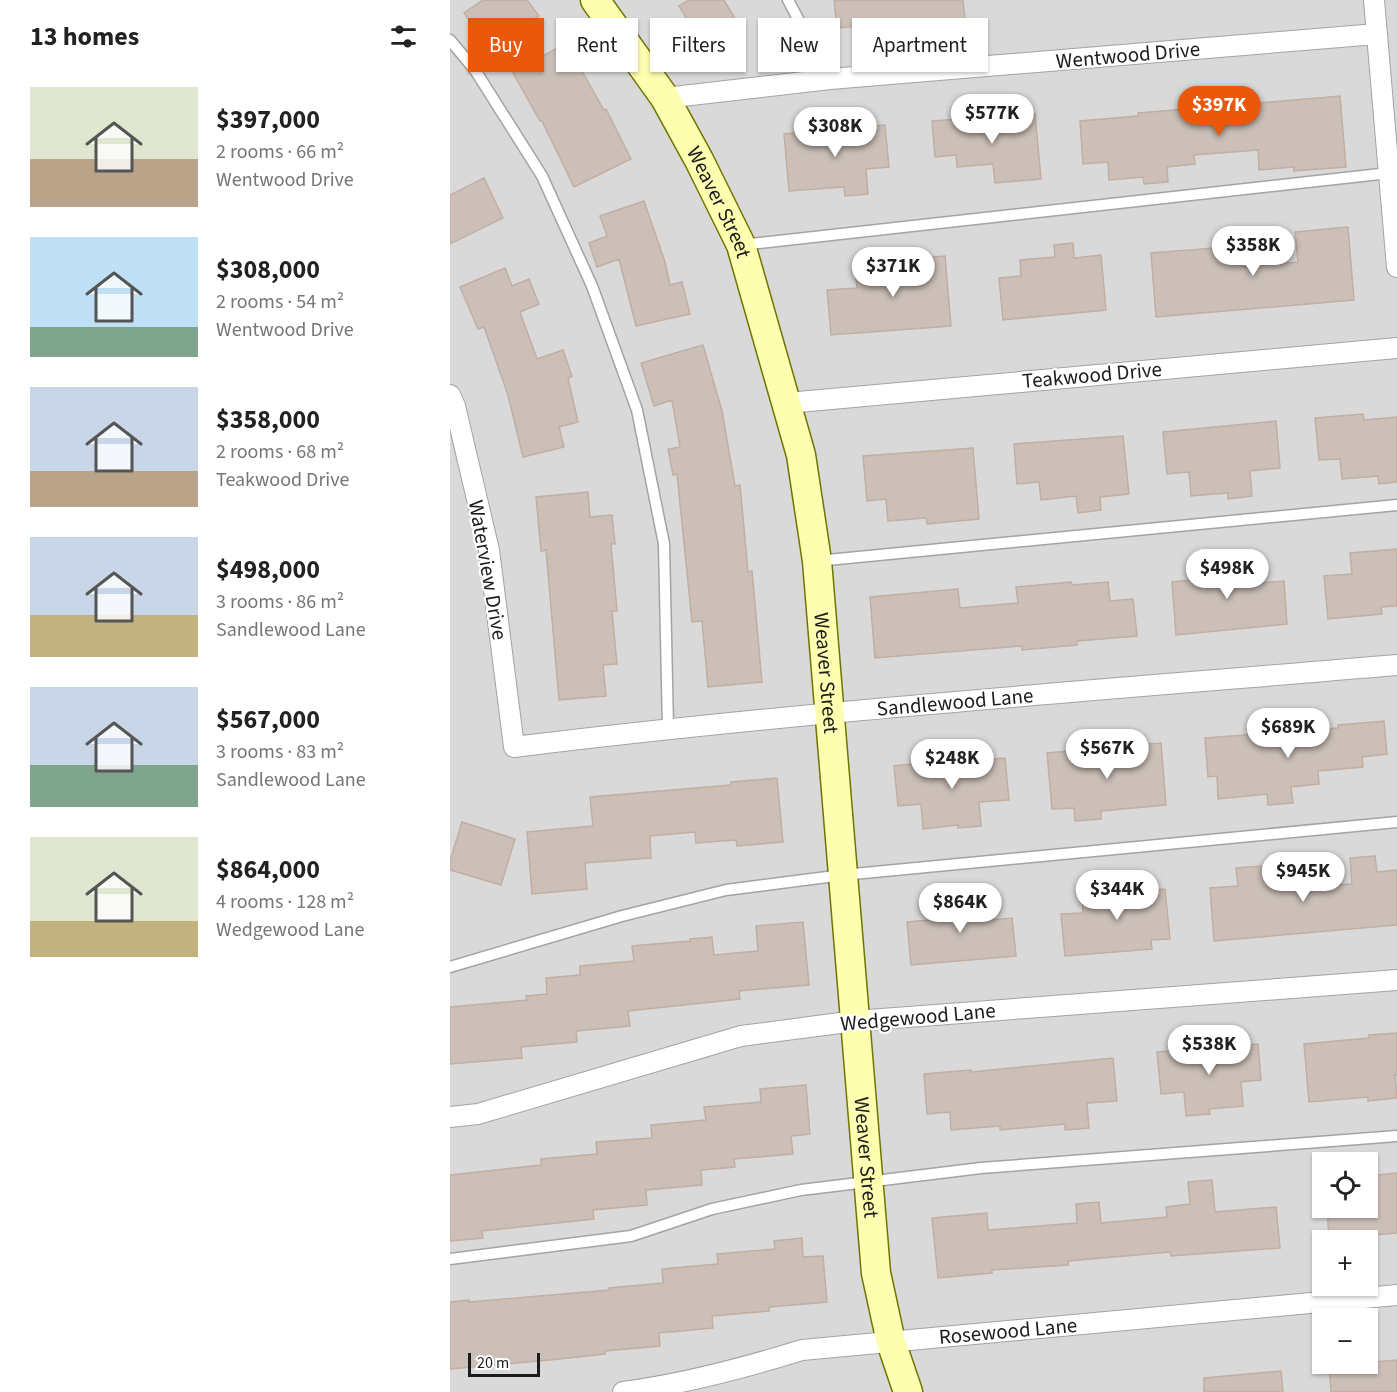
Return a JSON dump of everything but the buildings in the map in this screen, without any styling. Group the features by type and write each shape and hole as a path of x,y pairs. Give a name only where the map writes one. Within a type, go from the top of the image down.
{"street":[{"name":"Weaver Street","path":"595,0 665,98 741,245 801,455 817,561 876,1273 891,1342 908,1392"},
{"path":"1374,0 1397,267"},
{"name":"Wentwood Drive","path":"665,98 830,79 1377,34"},
{"name":"Teakwood Drive","path":"787,403 1397,348"},
{"name":"Waterview Drive","path":"450,395 455,406 489,549 514,747"},
{"name":"Sandlewood Lane","path":"514,747 668,728 830,712 1397,665"},
{"name":"Wedgewood Lane","path":"450,1117 478,1114 741,1036 855,1021 1397,980"},
{"name":"Rosewood Lane","path":"623,1392 649,1389 758,1364 802,1350 1397,1295"}],"lane":[{"path":"788,0 830,79"},
{"path":"450,40 475,70 542,176 592,286 637,410 664,544 668,728"},
{"path":"741,245 1389,172"},
{"path":"817,561 1397,505"},
{"path":"450,967 622,916 726,890 843,875 1397,822"},
{"path":"450,1259 632,1236 712,1209 801,1190 868,1181 981,1168 1397,1136"}],"shaded area":[{"path":"450,0 1397,0 1397,1392 450,1392"}]}
